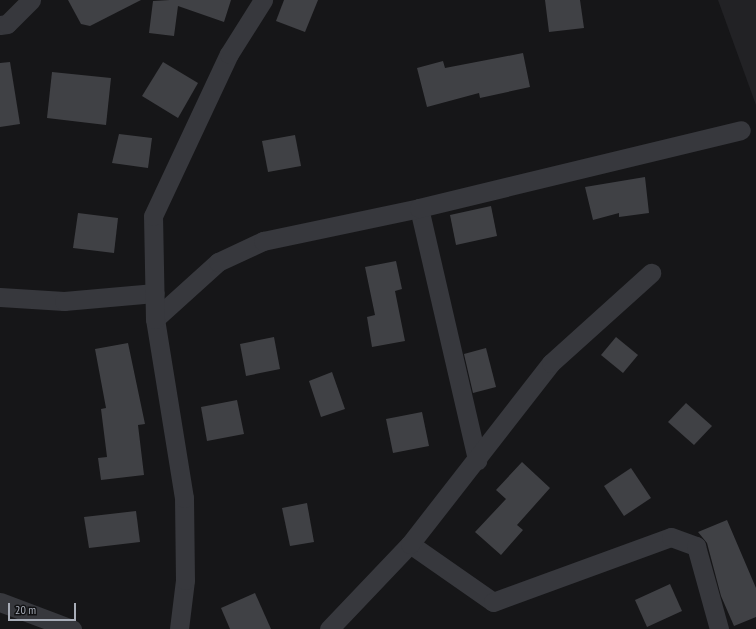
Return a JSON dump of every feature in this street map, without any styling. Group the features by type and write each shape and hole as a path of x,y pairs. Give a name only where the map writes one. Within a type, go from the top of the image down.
{"street":[{"path":"0,25 7,24 31,0"},
{"path":"179,629 185,580 184,498 156,319 153,216 229,54 263,0"},
{"path":"156,319 218,262 264,241 419,208 741,130"},
{"path":"419,208 477,460"},
{"path":"328,629 410,544 477,460 551,363 651,273"},
{"path":"0,297 64,301 155,293"},
{"path":"410,544 493,602 671,537 696,546 719,629"},
{"path":"0,602 72,629"}],"shaded area":[{"path":"718,0 756,0 756,105"}],"building":[{"path":"68,0 141,0 90,26 81,24"},
{"path":"231,0 224,22 178,6 174,36 149,33 153,1"},
{"path":"284,0 318,0 305,32 276,21"},
{"path":"545,0 580,0 584,28 549,32"},
{"path":"523,53 530,87 480,98 479,93 427,107 417,68 443,61 445,68"},
{"path":"10,62 20,124 0,127 0,63"},
{"path":"163,62 198,83 178,118 142,96"},
{"path":"52,72 111,78 106,125 47,118"},
{"path":"119,134 152,138 148,168 112,163"},
{"path":"295,135 301,166 268,172 262,141"},
{"path":"645,177 649,213 619,217 619,213 593,220 585,187"},
{"path":"491,206 497,236 456,245 450,215"},
{"path":"78,213 118,218 114,253 73,248"},
{"path":"396,261 402,289 395,291 405,341 372,347 367,317 375,315 365,267"},
{"path":"274,337 280,369 246,376 240,344"},
{"path":"616,337 638,355 623,373 601,355"},
{"path":"128,343 145,424 138,425 144,475 101,480 98,458 107,457 101,409 106,408 95,349"},
{"path":"486,348 496,387 473,393 464,354"},
{"path":"332,372 345,409 321,417 309,381"},
{"path":"237,400 244,434 207,441 201,407"},
{"path":"686,403 712,426 694,445 668,422"},
{"path":"422,412 429,446 393,453 386,419"},
{"path":"522,462 550,488 517,525 523,530 501,555 475,532 506,499 496,490"},
{"path":"631,468 651,498 624,516 604,486"},
{"path":"307,503 314,542 290,546 282,508"},
{"path":"136,511 140,542 89,548 84,517"},
{"path":"727,520 756,588 756,617 734,626 721,596 707,543 698,532"},
{"path":"670,584 682,611 647,627 635,600"},
{"path":"255,593 271,629 230,629 221,608"}]}
